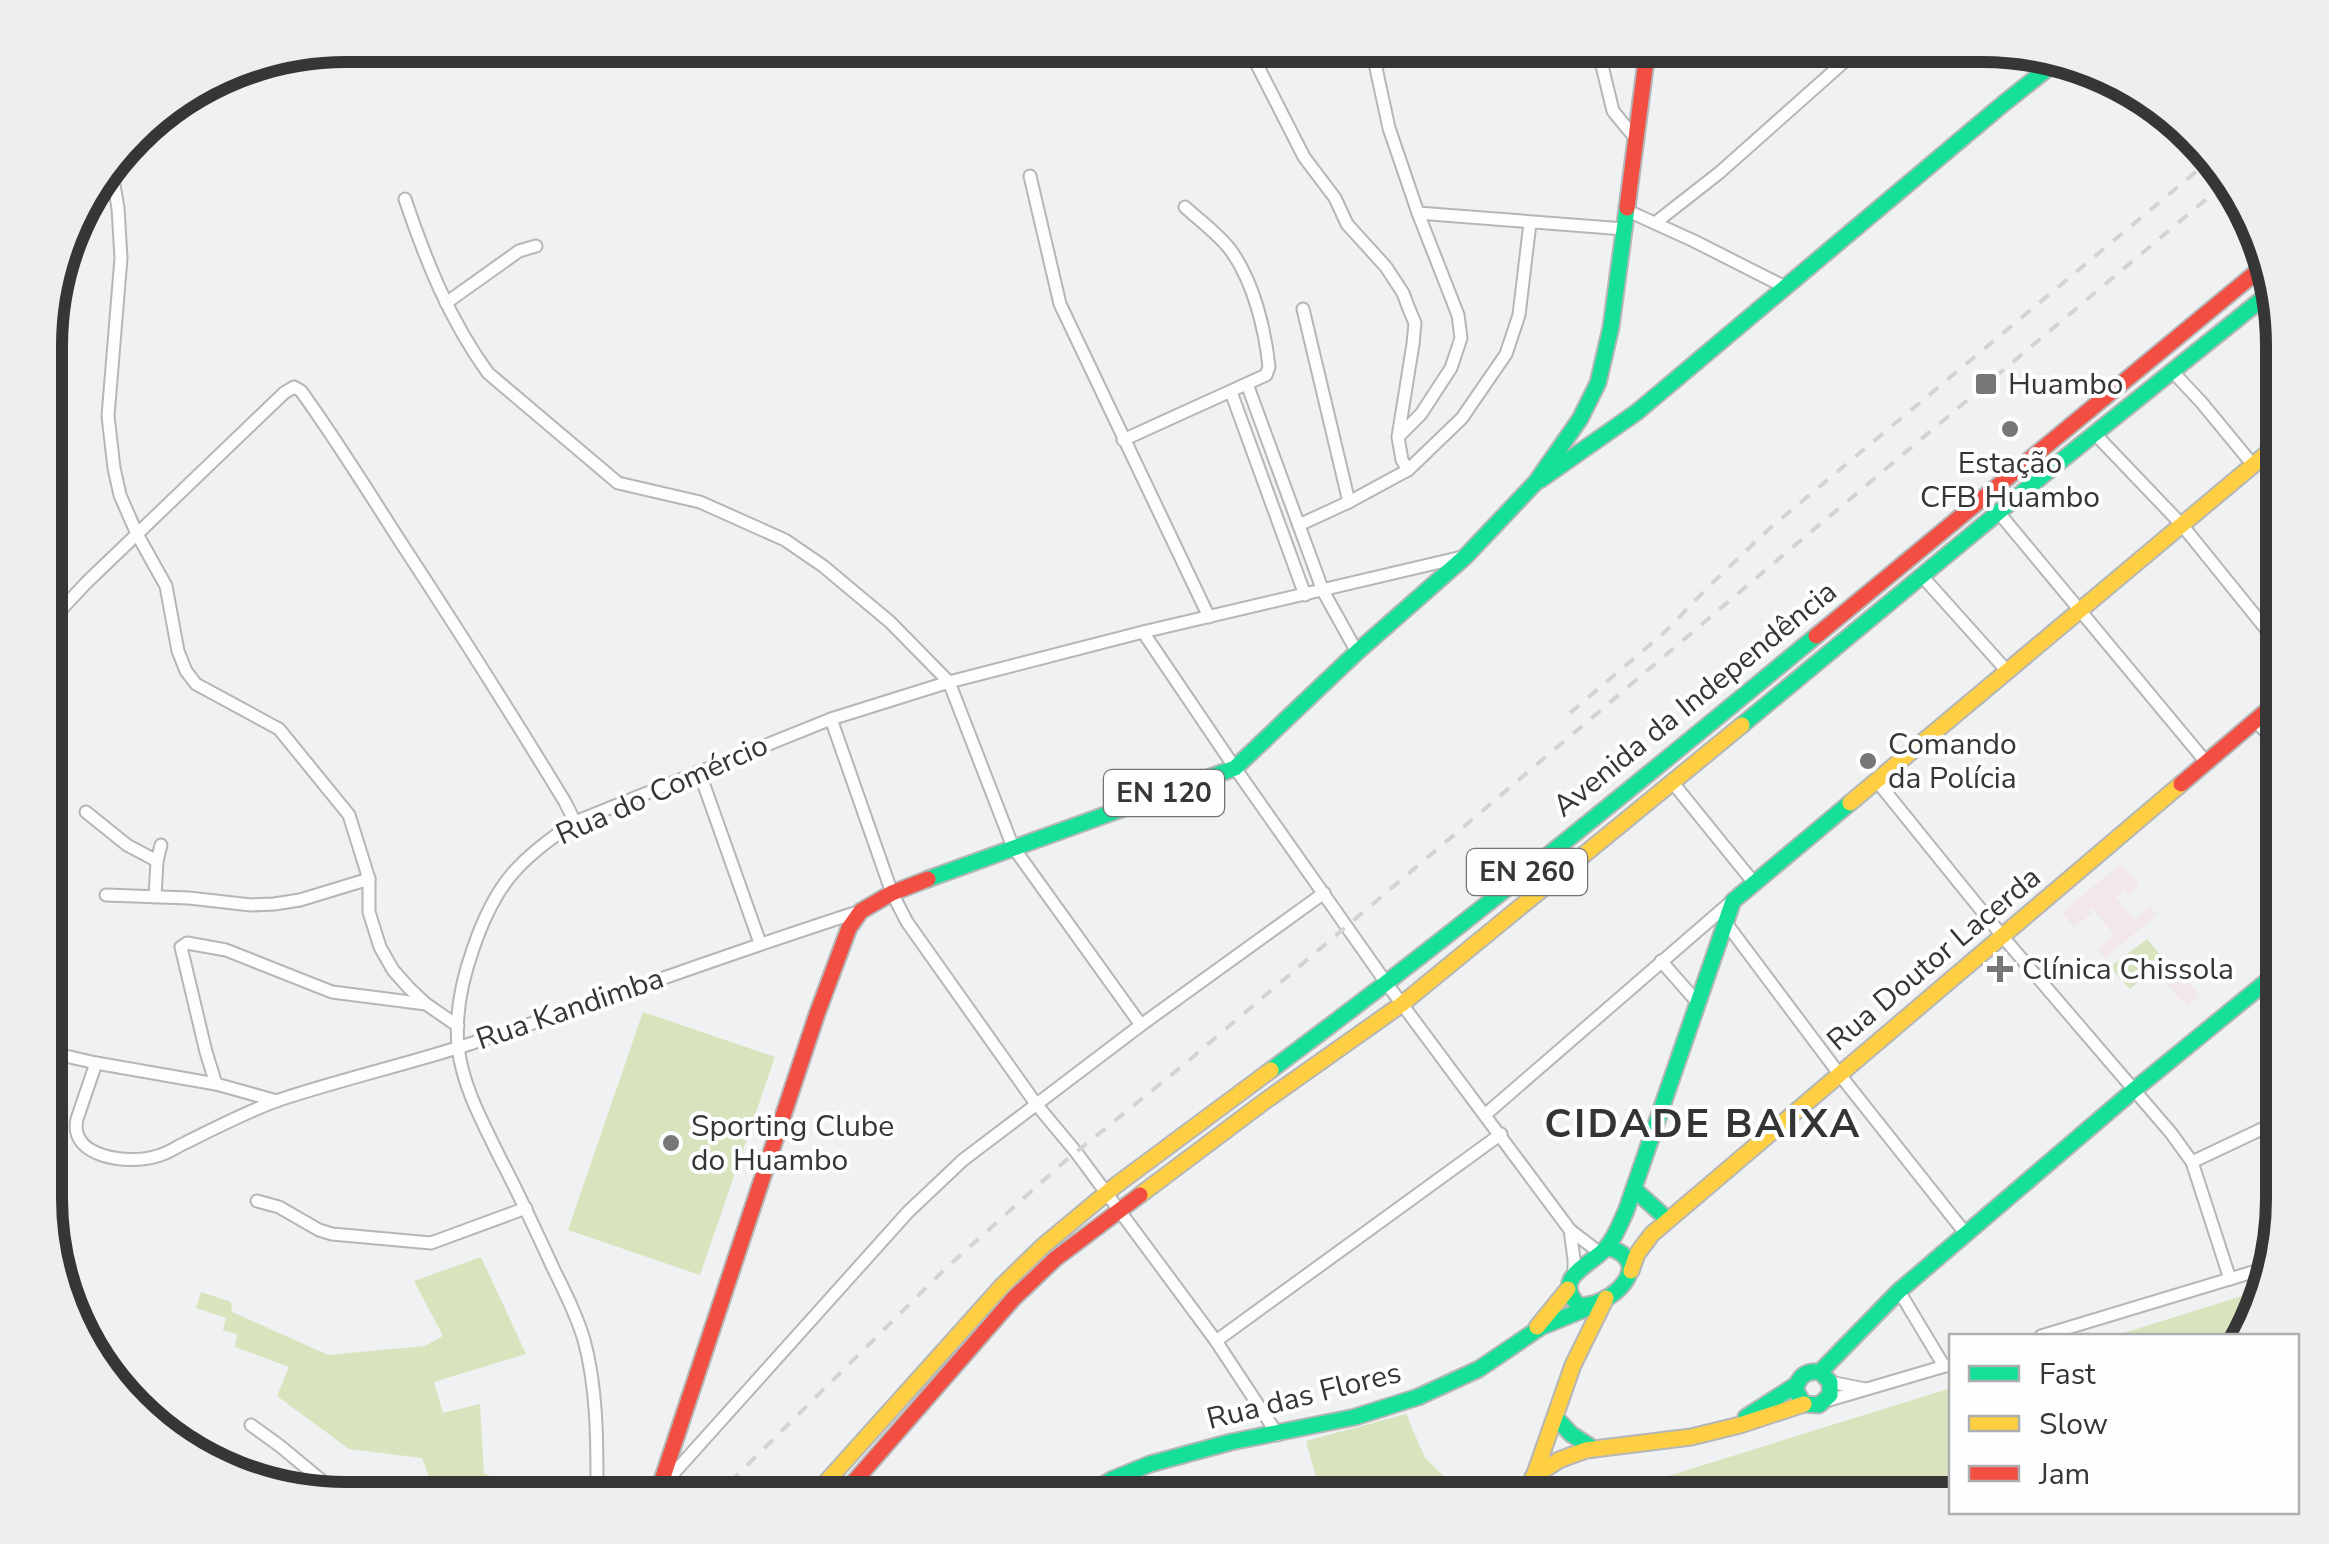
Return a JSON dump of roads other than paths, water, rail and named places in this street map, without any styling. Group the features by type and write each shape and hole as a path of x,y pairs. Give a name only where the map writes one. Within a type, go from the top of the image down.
{"main road":[{"name":"EN 120","path":"861,911 892,893 1235,768 1466,556 1536,482 1580,419 1598,383 1611,327 1646,63"},
{"path":"1536,482 1637,412 2046,70"},
{"name":"Avenida da Independência","path":"826,1482 1002,1286 1043,1246 1106,1193 1388,984 2257,272"},
{"path":"2243,283 2261,293"},
{"name":"Avenida da Independência","path":"854,1482 1014,1298 1054,1259 1402,1004 2262,299"},
{"path":"1572,1294 1604,1250 1634,1189 1733,901 2266,455"},
{"path":"2032,456 2048,472"},
{"path":"1776,669 1791,684"},
{"name":"Rua Doutor Lacerda","path":"1572,1294 1583,1306 1606,1298 1627,1279 1648,1236 2266,713"},
{"path":"1517,880 1533,898"},
{"path":"1501,893 1516,912"},
{"path":"660,1482 817,1014 849,928 861,911"},
{"path":"1825,1377 1899,1291 2266,983"},
{"path":"1250,1084 1265,1101"},
{"path":"1634,1189 1668,1220"},
{"path":"1604,1250 1621,1251 1628,1256 1631,1271"},
{"name":"Rua Doutor Lacerda","path":"1572,1294 1574,1364"},
{"name":"Rua das Flores","path":"1534,1331 1550,1309 1572,1294"},
{"name":"Rua das Flores","path":"1108,1482 1142,1466 1390,1407 1435,1390 1488,1364 1534,1331 1572,1294"},
{"name":"Rua Doutor Lacerda","path":"1532,1481 1574,1364 1606,1298"},
{"path":"1730,1428 1796,1385 1807,1372 1825,1377"},
{"path":"1533,1478 1560,1459 1594,1448 1676,1440 1730,1428 1804,1404 1816,1406 1830,1396 1825,1377"},
{"path":"1796,1385 1797,1396 1804,1404"},
{"path":"1556,1418 1570,1434 1594,1448"}],"street":[{"path":"1256,63 1304,157 1335,198 1347,224 1386,267 1410,308 1413,344 1398,438 1408,470"},
{"path":"1374,63 1389,128 1458,315 1461,338 1451,368 1421,414 1398,438"},
{"path":"1601,63 1612,111 1636,139"},
{"path":"1656,223 1719,173 1843,63"},
{"path":"1030,176 1060,304 1208,617"},
{"path":"114,184 122,258 108,416 117,482 137,534 166,586 178,651 186,671 196,684 279,730 350,814 369,879 369,912 380,948 393,970 426,1004 458,1026"},
{"path":"405,199 446,303 488,373 618,482 700,502 785,540 824,566 890,622 949,682 1013,847 1141,1024"},
{"path":"1123,440 1232,392 1266,374 1268,367 1258,315 1232,252 1185,208"},
{"path":"1626,210 1785,288"},
{"path":"1418,214 1624,229"},
{"path":"1299,525 1408,470 1462,418 1506,354 1519,315 1530,223"},
{"path":"446,303 520,251 536,246"},
{"path":"1303,309 1350,502"},
{"path":"2172,372 2253,465"},
{"path":"1246,384 1323,591 1357,652"},
{"path":"62,609 284,393 294,387 302,390 477,657 575,822"},
{"path":"1232,392 1306,595"},
{"path":"2096,435 2182,524 2266,628"},
{"path":"2000,513 2206,762"},
{"name":"Rua do Comércio","path":"596,1482 592,1377 584,1338 468,1088 458,1048 460,993 467,966 490,906 524,858 575,822 831,719 949,682 1143,632 1466,556"},
{"path":"1922,576 2007,671"},
{"path":"1143,632 1402,1004 1570,1230 1604,1250"},
{"path":"831,719 892,893 907,922 1036,1104 1216,1341 1278,1435"},
{"path":"2256,721 2266,732"},
{"path":"699,770 760,943"},
{"path":"1876,780 2192,1162 2230,1279"},
{"path":"1673,783 1754,883"},
{"path":"86,812 127,845 157,861"},
{"path":"156,897 161,845"},
{"path":"106,896 274,904 369,879"},
{"path":"667,1482 908,1212 963,1160 1141,1024 1324,892"},
{"path":"1486,1114 1733,901"},
{"name":"Rua Kandimba","path":"96,1063 75,1127 77,1139 90,1150 110,1157 157,1156 277,1100 458,1048 861,911"},
{"path":"1726,923 1966,1234"},
{"path":"216,1084 181,947 187,943 226,950 332,992 426,1004"},
{"path":"1661,961 1698,1003"},
{"path":"62,1055 216,1084 277,1100"},
{"path":"2192,1162 2266,1127"},
{"path":"1216,1341 1501,1134"},
{"path":"257,1201 280,1206 332,1234 432,1243 526,1208"},
{"path":"1570,1230 1574,1258 1572,1294"},
{"path":"2048,1334 2256,1271"},
{"path":"1826,1401 1948,1365 1899,1291"},
{"path":"1825,1377 1869,1390"},
{"path":"251,1425 321,1480"}],"railway":[{"path":"1570,713 1666,631 1770,528 2202,167"},
{"path":"730,1482 945,1269 1064,1162 2218,189"}],"place":[{"name":"Huambo","path":"1986,384"},
{"name":"Estação CFB Huambo","path":"2010,429"},
{"name":"Comando da Polícia","path":"1868,761"},
{"name":"Clínica Chissola","path":"2000,969"},
{"name":"Sporting Clube do Huambo","path":"671,1143"}],"district":[{"name":"CIDADE BAIXA","path":"1703,1124"}]}
